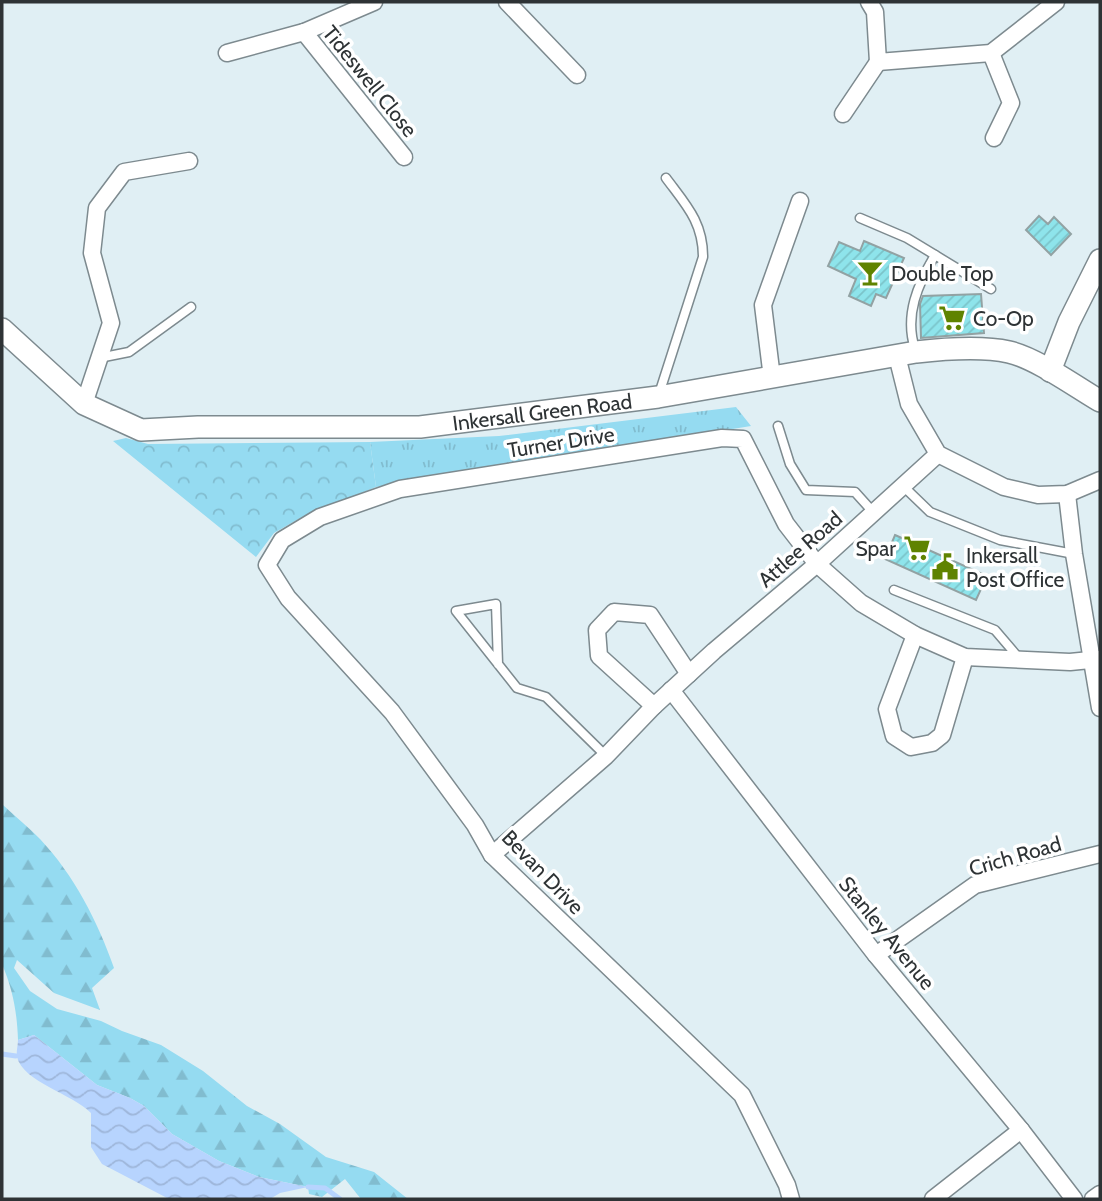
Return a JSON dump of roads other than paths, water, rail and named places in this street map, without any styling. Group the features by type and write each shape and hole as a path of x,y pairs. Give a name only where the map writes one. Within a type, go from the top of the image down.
{"street":[{"path":"227,53 304,32 374,2"},
{"path":"507,2 577,75"},
{"path":"843,114 878,62 875,12 869,2"},
{"path":"878,62 991,53 1056,2"},
{"name":"Tideswell Close","path":"304,32 404,157"},
{"path":"991,53 1011,103 994,138"},
{"path":"84,404 111,323 92,253 97,208 124,172 189,161"},
{"path":"772,378 763,304 800,201"},
{"path":"1051,371 1069,322 1100,260"},
{"name":"Inkersall Green Road","path":"2,329 84,404 141,430 198,427 420,427 658,397 949,349 1009,352 1051,371 1100,401"},
{"path":"906,354 909,404 938,454 1004,486 1038,495 1067,494 1100,480"},
{"name":"Turner Drive","path":"267,565 282,540 320,517 400,489 722,438 743,439 786,524 817,564"},
{"name":"Attlee Road","path":"492,855 606,756 671,690 817,564 938,454"},
{"path":"1067,494 1074,554 1096,660 1100,708"},
{"path":"817,564 861,603 915,635 965,657 1070,662 1096,660"},
{"name":"Bevan Drive","path":"267,565 288,598 391,712 475,825 492,855 742,1095 787,1185 791,1199"},
{"path":"654,706 599,656 597,630 614,612 650,615 689,674"},
{"path":"915,635 887,709 894,736 911,747 932,743 942,735 965,657"},
{"name":"Stanley Avenue","path":"671,690 876,955 1021,1130 1074,1199"},
{"name":"Crich Road","path":"876,955 975,885 1100,855"},
{"path":"933,1199 1021,1130"},
{"path":"1093,1199 1100,1194"}],"lane":[{"path":"658,397 704,257 703,237 696,219 666,178"},
{"path":"860,218 907,238 991,289"},
{"path":"906,354 912,339 911,316 917,291 935,255"},
{"path":"99,358 129,352 191,307"},
{"path":"778,426 790,464 806,491 855,492 873,513"},
{"path":"902,485 930,512 1000,540 1074,554"},
{"path":"894,590 995,630 1020,660"},
{"path":"498,664 496,604 456,611 517,688 546,697 606,756"}],"water":[{"path":"34,1035 97,1085 144,1106 172,1134 219,1161 259,1177 308,1187 280,1193 270,1199 169,1199 102,1164 91,1147 91,1113 38,1081 21,1066 17,1055 18,1040"}],"waterway":[{"path":"2,1054 16,1056"},
{"path":"308,1187 325,1188 340,1199"}],"place":[{"name":"Double Top","path":"870,273"},
{"name":"Co-Op","path":"952,318"},
{"name":"Spar","path":"917,548"},
{"name":"Inkersall Post Office","path":"945,567"}]}
